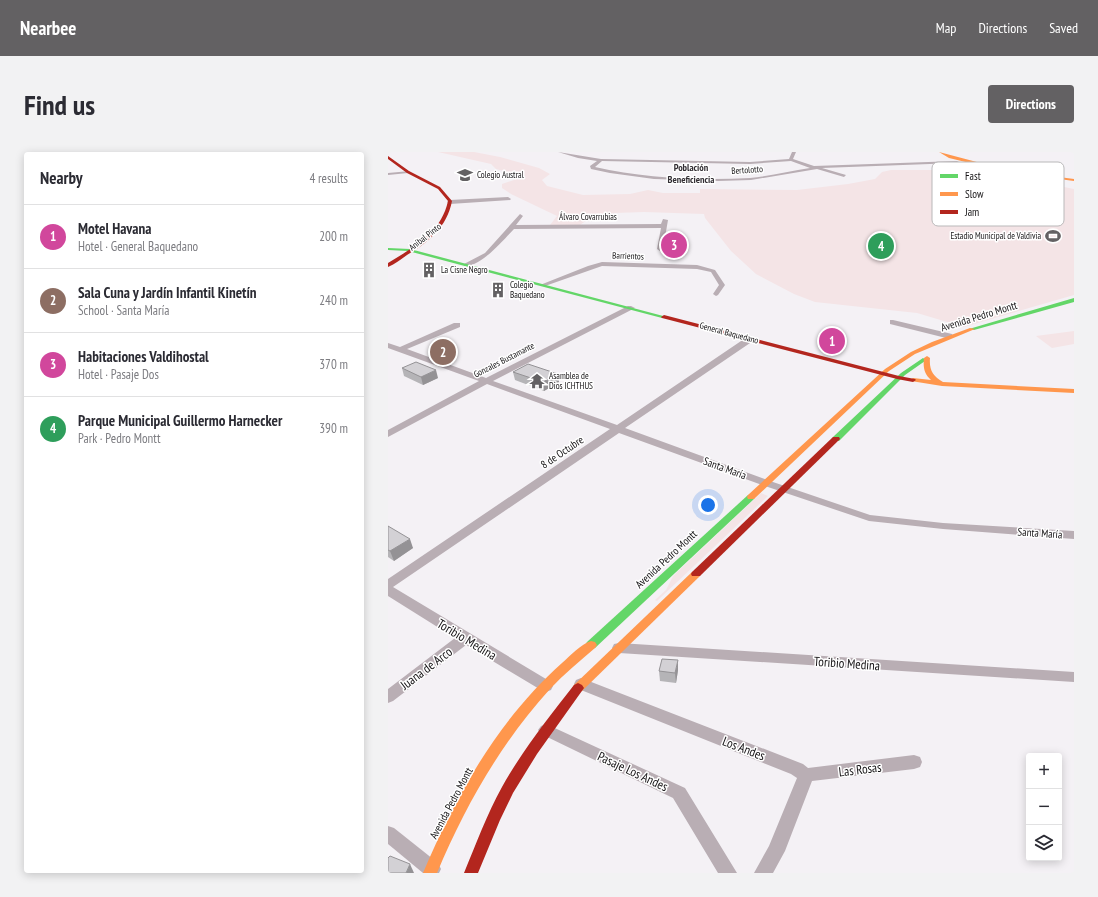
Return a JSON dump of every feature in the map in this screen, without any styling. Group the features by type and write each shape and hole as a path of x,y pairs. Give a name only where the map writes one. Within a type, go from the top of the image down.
{"main road":[{"path":"394,152 388,156 408,172 438,187 448,196 450,202"},
{"path":"941,152 973,162"},
{"path":"1064,179 1074,180"},
{"name":"Aníbal Pinto","path":"388,265 441,226 448,215 450,202"},
{"name":"General Baquedano","path":"388,249 408,250 899,378 942,384 1074,391"},
{"name":"Avenida Pedro Montt","path":"431,871 447,834 480,772 506,734 546,686 883,373 903,359 949,336 1074,300"},
{"path":"1031,322 1074,310"},
{"name":"Avenida Pedro Montt","path":"948,348 970,340"},
{"path":"471,873 491,824 508,790 546,730 581,684 785,490 899,378 931,356 925,365 927,372 934,380 942,384"},
{"path":"599,637 619,648"}],"street":[{"path":"560,152 578,157 601,160 755,163 790,160 844,176"},
{"path":"790,160 794,152"},
{"name":"Bertolotto","path":"601,160 592,167 639,176 678,179 752,179 815,167"},
{"path":"815,167 932,163"},
{"path":"388,174 408,172"},
{"path":"450,202 508,199"},
{"path":"466,265 487,254 520,216"},
{"path":"660,249 665,218"},
{"name":"Álvaro Covarrubias","path":"512,227 664,226"},
{"name":"Barrientos","path":"543,286 590,267 602,264 697,268 712,271 722,285 716,294"},
{"name":"Gonzales Bustamante","path":"388,434 486,381 631,308"},
{"path":"893,322 949,336"},
{"path":"401,349 457,325"},
{"name":"8 de Octubre","path":"388,585 750,339"},
{"name":"Santa María","path":"388,345 785,490 869,518 942,526 1074,535"},
{"name":"Toribio Medina","path":"388,590 546,686"},
{"name":"Juana de Arco","path":"388,697 465,638"},
{"name":"Toribio Medina","path":"619,648 1074,677"},
{"name":"Los Andes","path":"581,684 797,768 806,775"},
{"name":"Pasaje Los Andes","path":"546,730 679,793 728,873"},
{"name":"Las Rosas","path":"806,775 914,762"},
{"path":"763,873 776,851 806,775"},
{"path":"388,834 431,871"}],"shaded area":[{"path":"438,152 474,152 500,157 539,168 550,174 542,180 547,186 583,195 630,194 648,190 663,193 700,193 700,189 797,190 875,179 882,172 891,170 932,170 932,226 1064,226 1064,187 1074,189 1074,295 964,327 917,313 815,302 794,294 756,274 731,251 705,218 704,214 644,212 615,213 587,220 580,225 550,225 557,216 511,194 502,188 502,184 514,180 515,174 496,169 491,164"},
{"path":"1074,331 1074,344 1052,348 1036,336"},
{"path":"761,493 768,496 657,601 655,600 666,590 673,576"}],"building":[{"path":"416,362 436,370 421,377 402,368"},
{"path":"528,364 558,374 543,382 513,372"},
{"path":"388,526 410,539 390,551 388,550"},
{"path":"662,659 678,660 675,673 659,671"},
{"path":"390,856 410,864 406,873 388,873 388,858"}],"traffic: fast":[{"path":"388,249 408,250 664,317"},
{"path":"972,329 1074,300"},
{"path":"836,439 903,374 923,360"},
{"path":"591,645 751,497"}],"traffic: slow":[{"path":"941,152 950,157 970,162"},
{"path":"1064,179 1074,180"},
{"path":"751,497 887,370 913,353 934,343 972,329"},
{"path":"927,358 929,374 942,384"},
{"path":"913,380 942,384 1074,391"},
{"path":"578,688 696,574"},
{"path":"430,873 452,823 465,798 479,774 510,728 546,686 591,645"}],"traffic: jam":[{"path":"388,157 408,172 439,188 450,201 448,212 436,231 427,239 388,265"},
{"path":"664,317 899,378 913,380"},
{"path":"696,574 836,439"},
{"path":"471,873 493,820 508,789 524,763 578,688"}],"place":[{"name":"Colegio Austral","path":"465,175"},
{"name":"Estadio Municipal de Valdivia","path":"1053,236"},
{"name":"Habitaciones Valdihostal","path":"674,245"},
{"name":"Parque Municipal Guillermo Harnecker","path":"881,246"},
{"name":"La Cisne Negro","path":"429,270"},
{"name":"Colegio Baquedano","path":"498,290"},
{"name":"Motel Havana","path":"832,341"},
{"name":"Sala Cuna y Jardín Infantil Kinetín","path":"443,352"},
{"name":"Asamblea de Dios ICHTHUS","path":"537,381"}],"district":[{"name":"Población Beneficiencia","path":"691,172"}]}
